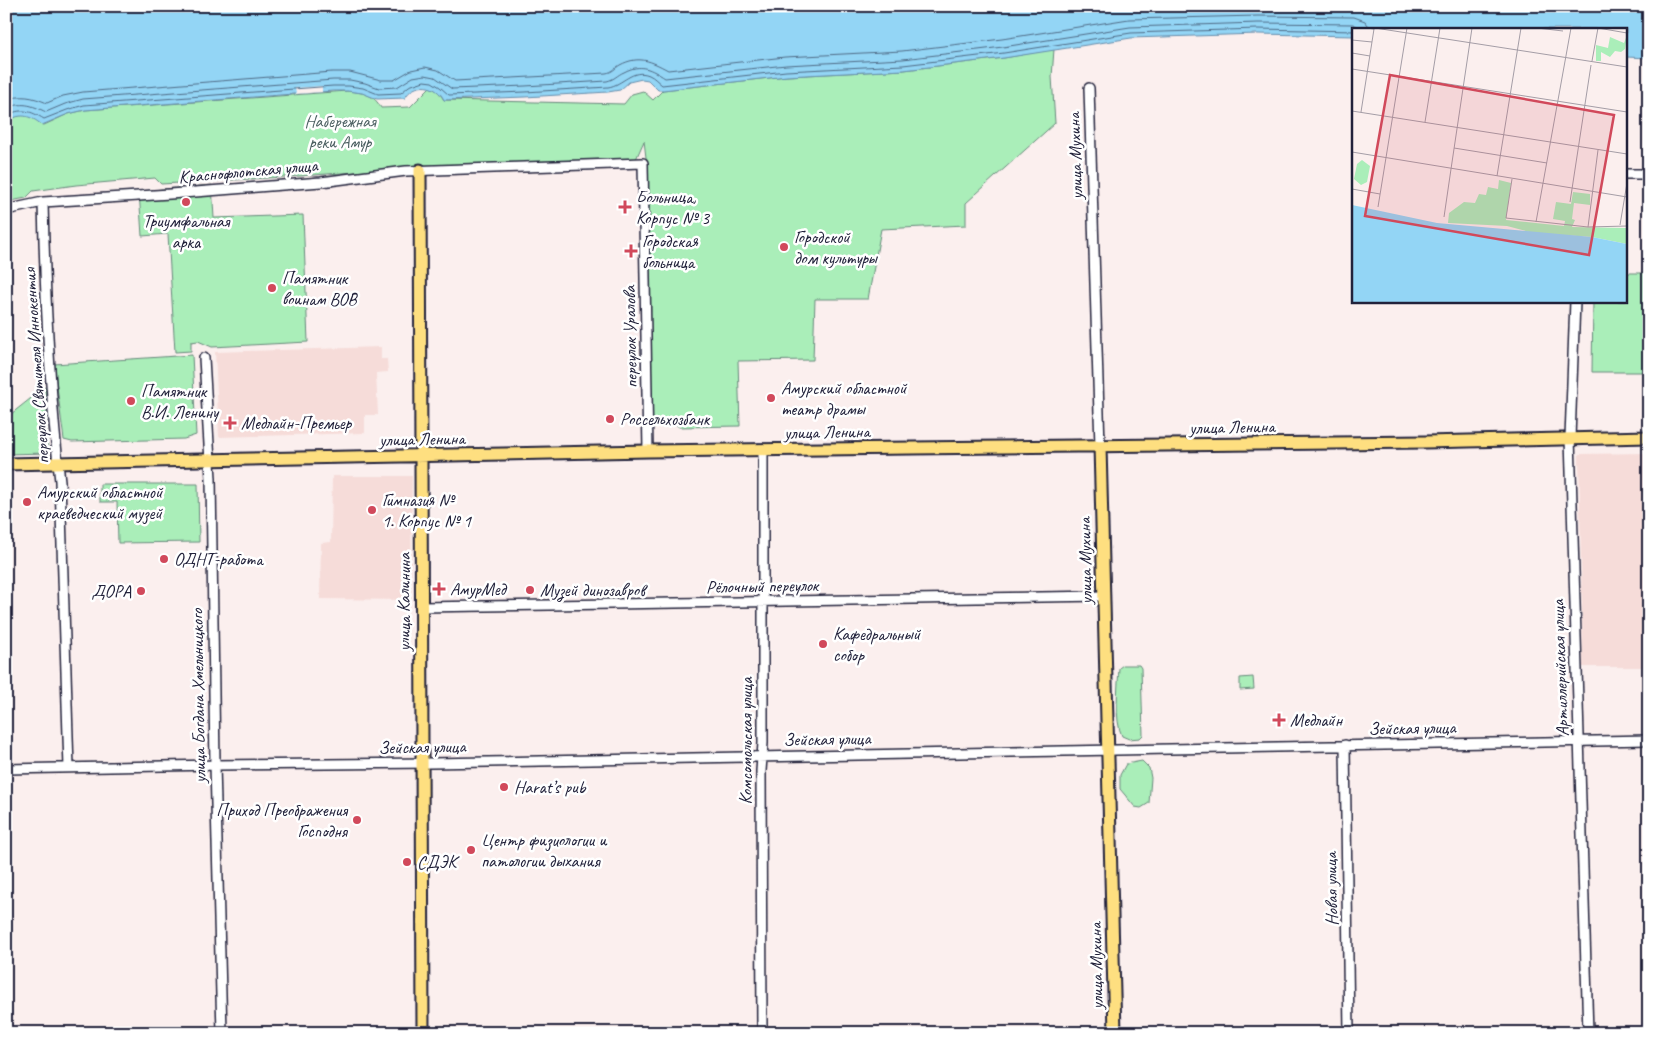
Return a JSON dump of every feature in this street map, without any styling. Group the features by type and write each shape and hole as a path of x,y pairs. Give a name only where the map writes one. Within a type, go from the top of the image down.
{"main road":[{"name":"улица Калинина","path":"420,170 423,1033"},
{"name":"улица Ленина","path":"6,464 648,451 1649,437"},
{"name":"улица Мухина","path":"1100,446 1115,1033"}],"street":[{"name":"улица Мухина","path":"1089,88 1094,193 1100,446"},
{"name":"Краснофлотская улица","path":"6,210 43,202 304,183 420,170 643,163"},
{"name":"переулок Уралова","path":"643,163 648,451"},
{"path":"1628,174 1649,174"},
{"name":"переулок Святителя Иннокентия","path":"43,202 45,285 60,480 69,768"},
{"name":"Артиллерийская улица","path":"1575,302 1570,438 1588,1033"},
{"name":"улица Богдана Хмельницкого","path":"204,358 209,459 222,1033"},
{"name":"Комсомольская улица","path":"762,1033 763,450"},
{"name":"Рёлочный переулок","path":"422,607 1104,596"},
{"name":"Зейская улица","path":"6,770 215,765 423,764 1649,740"},
{"name":"Новая улица","path":"1345,745 1349,1033"}],"shaded area":[{"path":"381,347 381,359 387,359 388,372 376,373 378,415 365,415 365,433 219,437 215,352"},
{"path":"1649,453 1649,667 1583,667 1579,454"},
{"name":"Гимназия № 1. Корпус № 1","path":"332,476 412,476 411,600 320,599 321,543 331,542"}],"green space":[{"name":"Набережная реки Амур","path":"1054,49 1052,77 1055,123 966,203 966,225 881,229 868,299 815,299 813,360 738,361 740,426 679,427 673,422 652,423 648,174 644,141 636,159 412,168 161,184 155,178 33,191 26,198 6,202 6,123 12,118 19,116 30,116 44,125 68,114 85,110 347,91 363,93 375,99 381,108 410,107 430,87 438,91 444,100 624,104 632,94 643,91 653,100 663,90 787,76 904,70 1004,58"},
{"path":"212,185 214,218 303,215 308,342 212,347 198,341 191,342 191,351 175,352 168,234 142,236 139,191"},
{"path":"1628,273 1649,273 1649,372 1592,372 1593,302 1628,302"},
{"path":"192,355 196,435 184,439 72,442 64,440 54,364"},
{"path":"45,387 48,453 6,454 6,418"},
{"path":"100,484 198,484 199,542 118,543 117,502 100,502"},
{"path":"1123,665 1139,665 1141,668 1143,735 1140,738 1129,739 1122,736 1118,721 1117,693 1119,668"},
{"path":"1253,677 1254,689 1240,690 1240,678"},
{"path":"1142,761 1149,768 1151,778 1149,803 1141,808 1135,807 1120,789 1120,775 1126,764"}],"water":[{"path":"6,6 1649,6 1649,58 1628,57 1628,28 1352,28 1352,36 1258,34 1131,38 1004,58 904,70 787,76 663,90 658,90 648,80 642,79 629,82 620,90 608,92 525,97 444,100 436,91 425,87 414,89 405,98 377,99 362,93 333,91 85,110 68,114 42,125 29,117 20,116 6,123"}],"pier":[{"path":"322,86 322,92 296,94 295,88"}],"place":[{"name":"Триумфальная арка","path":"186,202"},
{"name":"Больница, Корпус № 3","path":"625,207"},
{"name":"Городской дом культуры","path":"784,247"},
{"name":"Городская больница","path":"631,251"},
{"name":"Памятник воинам ВОВ","path":"272,288"},
{"name":"Амурский областной театр драмы","path":"771,398"},
{"name":"Памятник В.И. Ленину","path":"131,401"},
{"name":"Россельхозбанк","path":"610,419"},
{"name":"Медлайн-Премьер","path":"230,423"},
{"name":"Амурский областной краеведческий музей","path":"27,502"},
{"name":"Гимназия № 1. Корпус № 1","path":"372,510"},
{"name":"ОДНТ-работа","path":"164,559"},
{"name":"АмурМед","path":"439,589"},
{"name":"Музей динозавров","path":"530,590"},
{"name":"ДОРА","path":"141,591"},
{"name":"Кафедральный собор","path":"823,644"},
{"name":"Медлайн","path":"1279,720"},
{"name":"Harat’s pub","path":"504,787"},
{"name":"Приход Преображения Господня","path":"357,820"},
{"name":"Центр физиологии и патологии дыхания","path":"471,850"},
{"name":"СДЭК","path":"407,862"}]}
